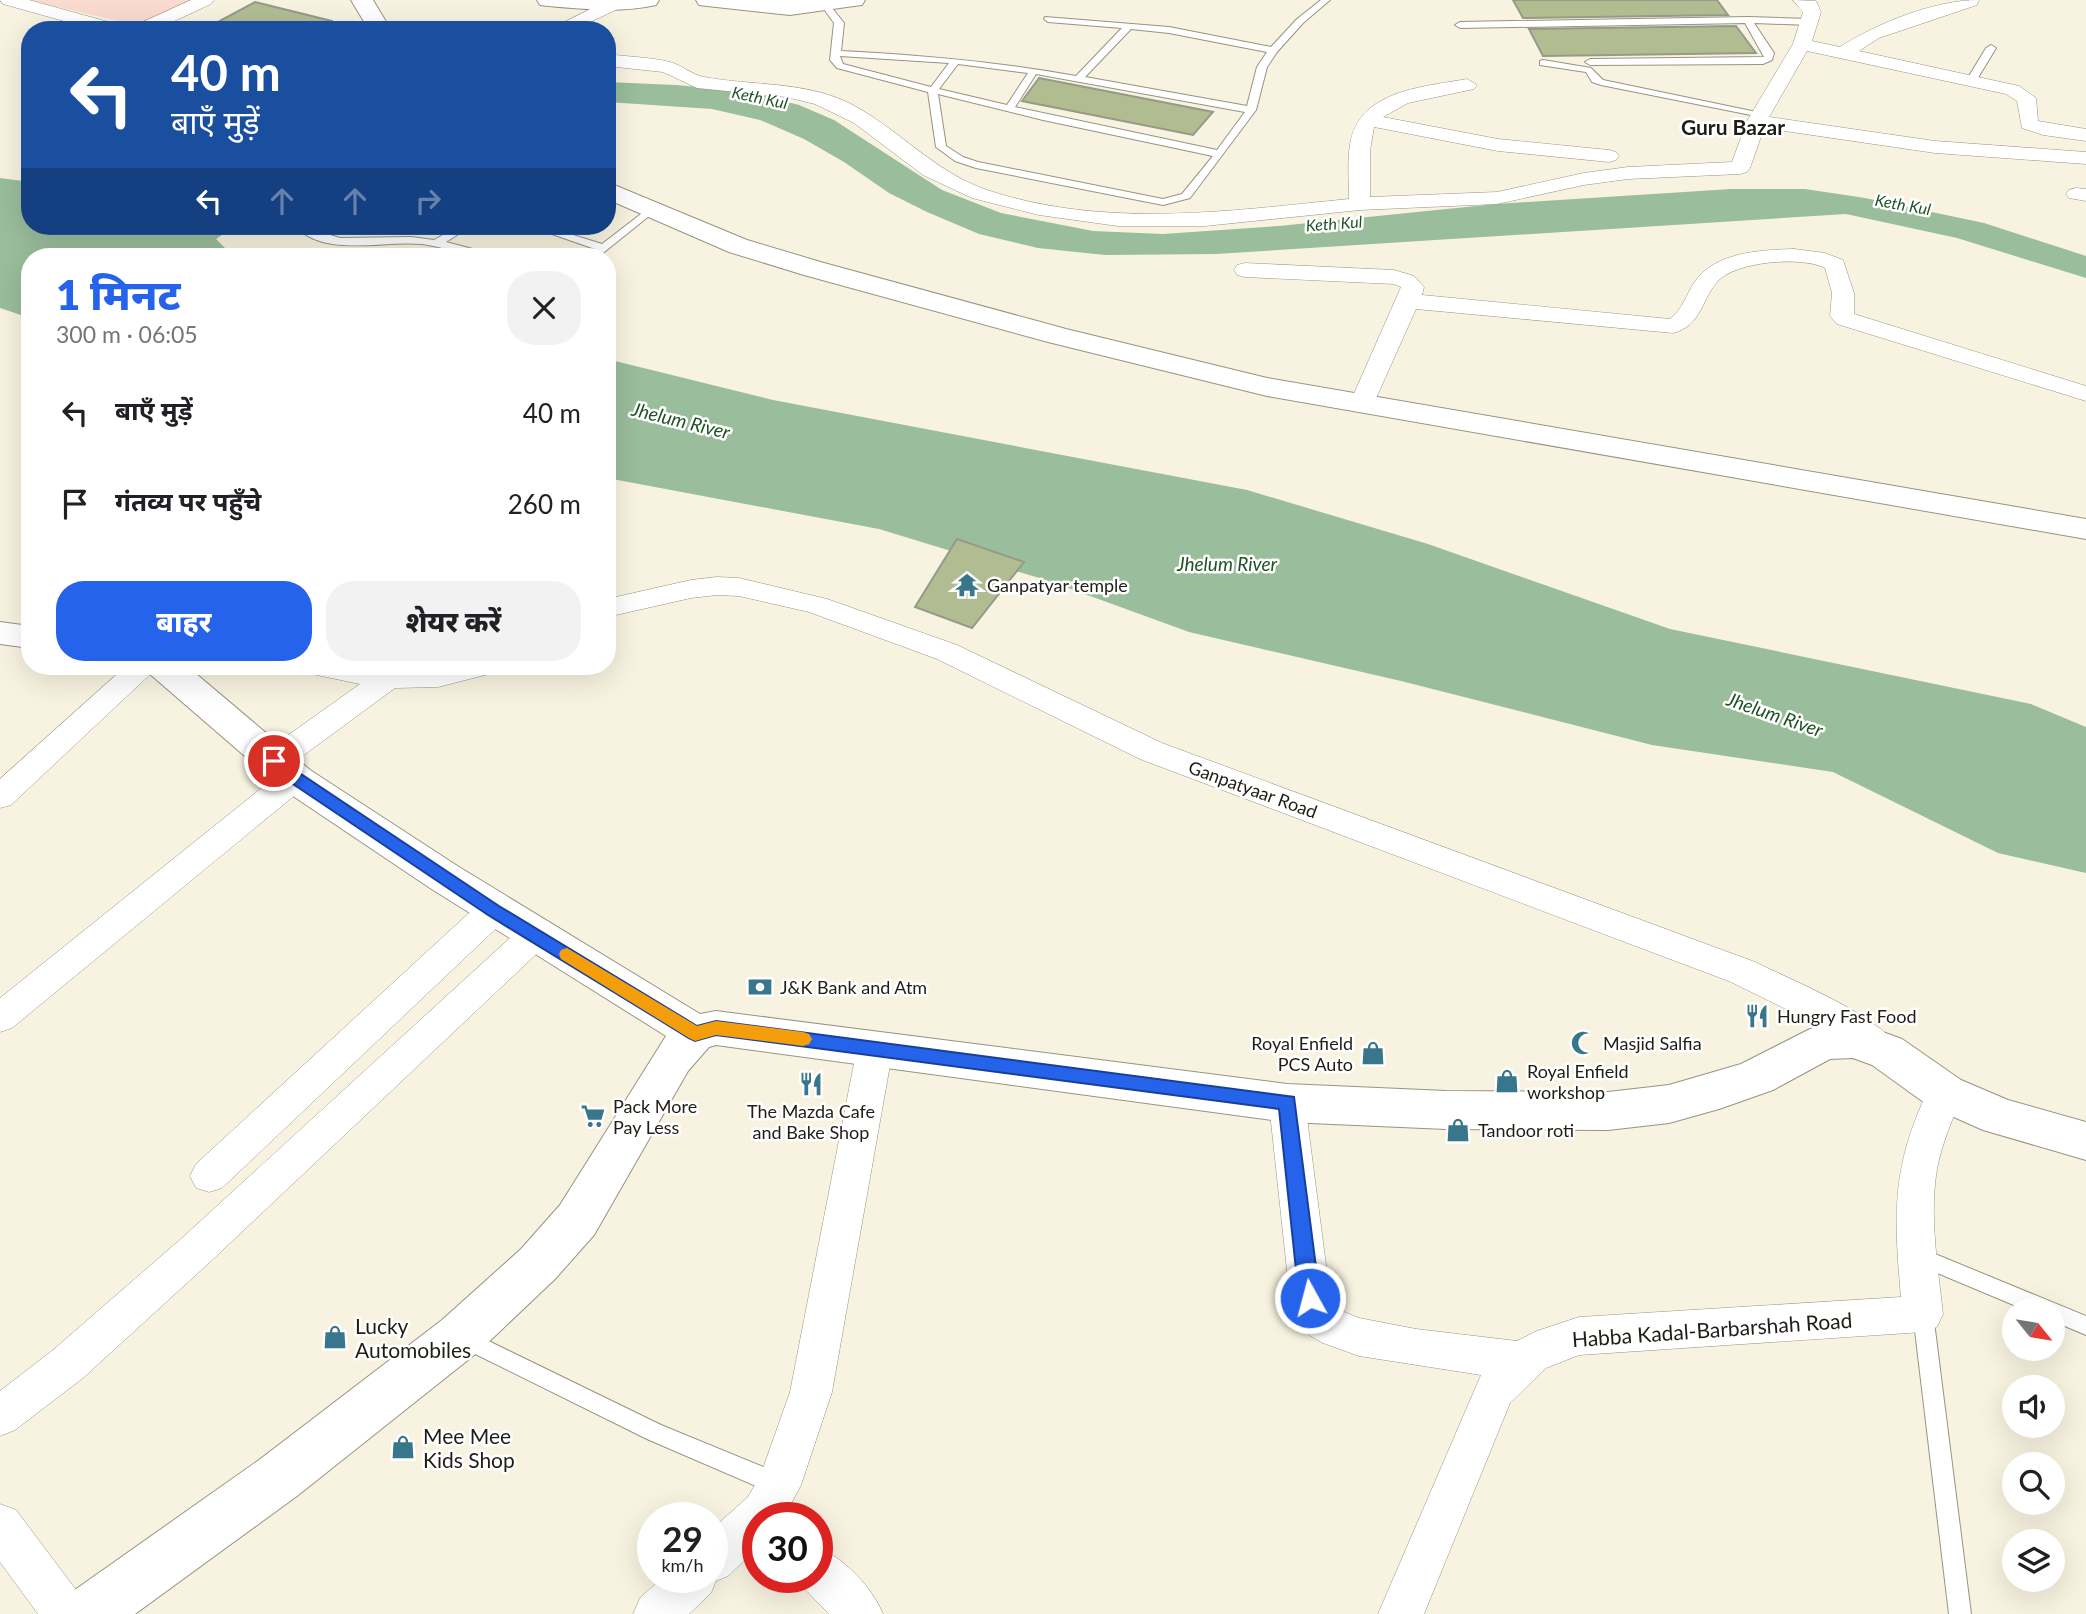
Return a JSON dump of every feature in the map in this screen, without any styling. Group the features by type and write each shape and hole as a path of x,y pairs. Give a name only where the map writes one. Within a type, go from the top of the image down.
{"street":[{"path":"9,0 85,21"},
{"path":"160,21 205,0"},
{"path":"362,0 375,21"},
{"path":"548,0 614,4 648,0"},
{"path":"707,0 767,7 825,5 854,0"},
{"path":"616,61 667,67 697,82 786,91 822,100 861,119 907,156 979,194 1080,216 1154,221 1218,218 1360,204 1497,198 1584,179 1628,173 1740,168 1759,118 1802,44 1810,22 1810,5 1802,0"},
{"path":"1843,53 1873,34 1971,1"},
{"path":"577,21 614,4"},
{"path":"1802,44 2022,94 2026,98 2027,121 2035,127 2086,135"},
{"path":"1360,204 1360,143 1363,129 1380,107 1467,85"},
{"path":"1759,118 1934,147 2086,158"},
{"path":"1369,120 1498,145 1609,156"},
{"path":"616,194 738,246 944,306 1266,387 2086,529"},
{"path":"1408,301 1673,326 1682,321 1707,279 1724,267 1762,257 1819,258 1835,265 1843,293 1842,316 1845,319 2086,394"},
{"path":"1245,270 1401,278 1412,285 1413,290 1361,405"},
{"name":"Ganpatyaar Road","path":"616,606 691,589 739,587 817,605 887,629 947,652 1151,751 1743,972 1824,1012 1887,1052"},
{"path":"0,633 21,636"},
{"path":"0,797 156,675"},
{"path":"173,675 285,770 494,911 695,1033"},
{"path":"361,675 386,680 447,675"},
{"path":"0,1018 386,680"},
{"path":"209,1176 494,911"},
{"path":"0,1416 68,1364 196,1250 535,935"},
{"path":"89,1614 278,1478 460,1336 537,1264 577,1220 673,1058 695,1033 716,1028 1287,1102 1446,1110 1608,1111 1669,1104 1719,1091 1756,1077 1823,1042 1855,1040 1887,1052 1945,1093 1999,1117 2086,1141"},
{"path":"771,1502 811,1392 875,1048"},
{"path":"1923,1314 1918,1256 1917,1177 1924,1146 1945,1093"},
{"path":"1287,1102 1310,1298 1323,1321 1344,1334 1520,1361"},
{"name":"Habba Kadal-Barbarshah Road","path":"1401,1614 1495,1390 1520,1361 1549,1343 1579,1336 1923,1314"},
{"path":"0,1526 66,1614"},
{"path":"728,1545 742,1532"},
{"path":"833,1586 860,1614"},
{"path":"656,1614 678,1593"}],"lane":[{"path":"956,61 933,90 941,147 959,159 976,165 1163,202 1186,196 1220,154 1251,110 1262,67 1273,50 1300,21 1326,0"},
{"path":"825,5 839,23 835,60 840,66 1009,109 1220,154"},
{"path":"1048,19 1130,25 1273,50"},
{"path":"1460,25 1748,20 1810,22"},
{"path":"1590,62 1763,61 1769,58 1769,53 1748,20"},
{"path":"1078,79 1130,25"},
{"path":"1971,81 1991,48"},
{"path":"835,53 956,61 1034,71 1251,110"},
{"path":"1543,62 1588,70 1592,72 1595,80 1601,82 1759,118"},
{"path":"1009,109 1034,71"},
{"path":"563,235 604,248 650,210"},
{"path":"316,235 342,242 410,240 453,248"},
{"path":"434,244 450,235"},
{"path":"1918,1256 2020,1298"},
{"path":"1923,1314 1960,1614"},
{"path":"2065,1317 2086,1326"},
{"path":"460,1336 654,1432 765,1502"}],"shaded area":[{"path":"28,0 204,0 157,21 118,21"}],"water":[{"name":"Keth Kul","path":"616,82 746,91 799,105 834,120 942,190 1001,213 1093,231 1163,234 1279,226 1496,204 1731,189 1805,189 1865,198 1984,223 2086,256 2086,278 1957,238 1846,214 1216,254 1105,255 1038,248 979,234 927,212 889,193 804,139 760,120 712,109 616,103"},
{"path":"0,178 21,181 21,235 222,235 216,239 225,248 21,248 21,315 0,308"},
{"name":"Jhelum River","path":"616,361 773,400 1247,490 1428,544 1670,629 2031,704 2086,727 2086,873 1998,853 1833,772 1652,745 1401,681 1189,632 1049,581 879,529 616,480"}],"building":[{"path":"1513,0 1717,0 1728,15 1523,18"},
{"path":"255,2 332,21 220,21"},
{"path":"1736,26 1756,53 1543,56 1529,29"},
{"path":"1039,78 1213,112 1193,135 1022,101"},
{"name":"Ganpatyar temple","path":"957,539 1024,562 972,628 915,607"}],"slow traffic":[{"path":"567,954 695,1033 716,1028 803,1039"}],"place":[{"name":"Ganpatyar temple","path":"967,585"},
{"name":"J&K Bank and Atm","path":"760,987"},
{"name":"Hungry Fast Food","path":"1757,1016"},
{"name":"Masjid Salfia","path":"1583,1043"},
{"name":"Royal Enfield PCS Auto","path":"1373,1053"},
{"name":"Royal Enfield workshop","path":"1507,1081"},
{"name":"The Mazda Cafe and Bake Shop","path":"811,1084"},
{"name":"Pack More Pay Less","path":"593,1116"},
{"name":"Tandoor roti","path":"1458,1130"},
{"name":"Lucky Automobiles","path":"335,1337"},
{"name":"Mee Mee Kids Shop","path":"403,1447"}],"district":[{"name":"Guru Bazar","path":"1733,126"}],"route":[{"path":"274,761 295,778 494,911 695,1033 716,1028 1287,1102 1310,1298"}]}
